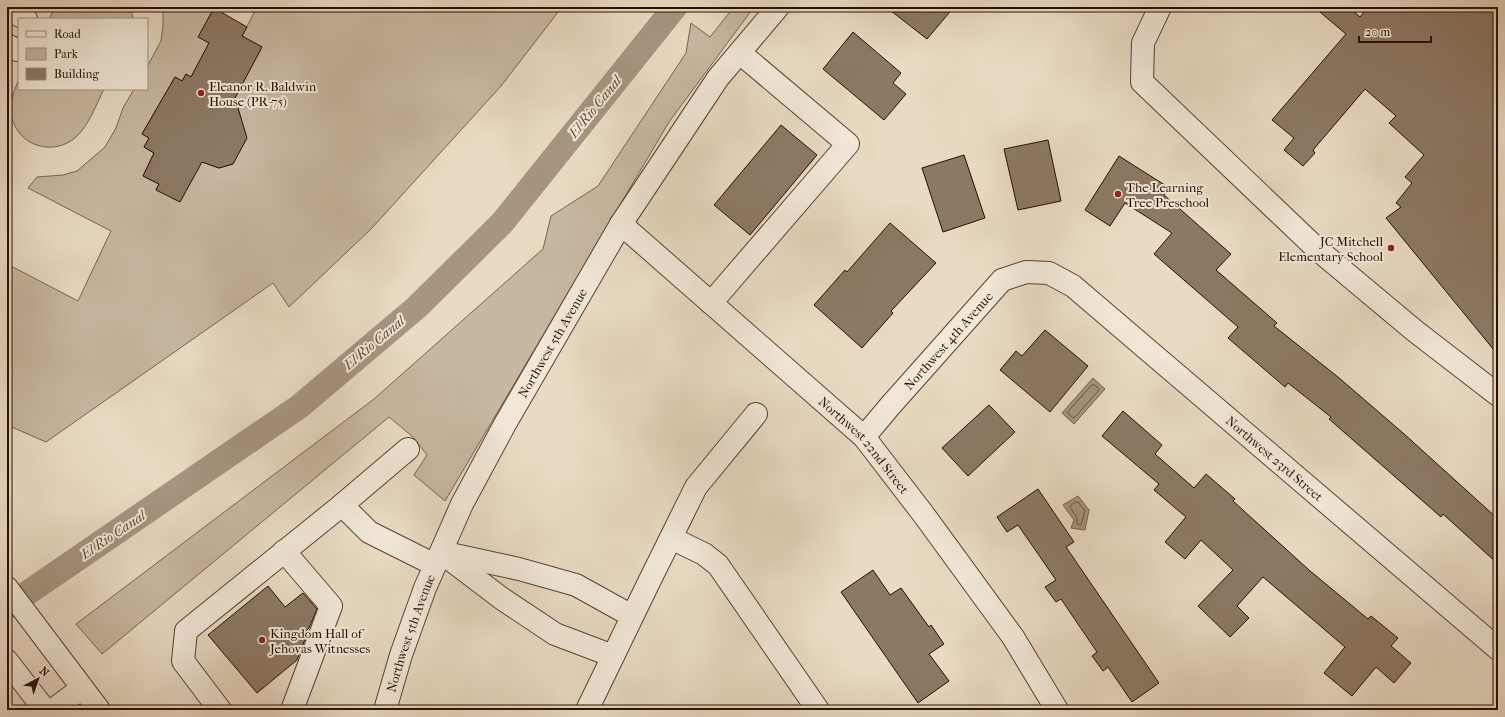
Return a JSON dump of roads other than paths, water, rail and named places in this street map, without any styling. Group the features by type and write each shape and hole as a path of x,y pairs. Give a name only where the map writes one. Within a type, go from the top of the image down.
{"street":[{"name":"Northwest 5th Avenue","path":"386,710 401,655 425,588 462,504 505,424 621,224 718,78 778,7"},
{"path":"1160,7 1143,44 1142,82 1317,249 1414,331 1498,395"},
{"path":"7,9 24,18"},
{"path":"711,303 848,144 740,53"},
{"name":"Northwest 22nd Street","path":"621,224 864,437 924,515 1013,637 1057,710"},
{"name":"Northwest 4th Avenue","path":"864,437 1002,280 1026,272 1049,273"},
{"name":"Northwest 23rd Street","path":"1049,273 1073,286 1498,649"},
{"path":"587,710 696,488 756,414"},
{"path":"220,710 183,661 186,631 342,505 408,449"},
{"path":"342,505 369,532 438,559 501,598 554,634 613,656"},
{"path":"671,538 704,554 718,565 818,710"},
{"path":"284,552 331,606 292,710"},
{"path":"438,559 519,569 576,585 632,616"},
{"path":"7,588 99,710"},
{"path":"7,661 45,710"},
{"path":"53,710 82,688"}],"water":[{"path":"1093,378 1105,389 1074,424 1062,413"},
{"path":"1078,496 1089,510 1085,530 1071,528 1074,520 1063,505"}],"waterway":[{"name":"El Rio Canal","path":"7,607 300,406 417,307 502,223 675,7"}],"place":[{"name":"Eleanor R. Baldwin House (PR-75)","path":"201,93"},
{"name":"The Learning Tree Preschool","path":"1118,194"},
{"name":"JC Mitchell Elementary School","path":"1391,248"},
{"name":"Kingdom Hall of Jehovas Witnesses","path":"262,640"}]}
